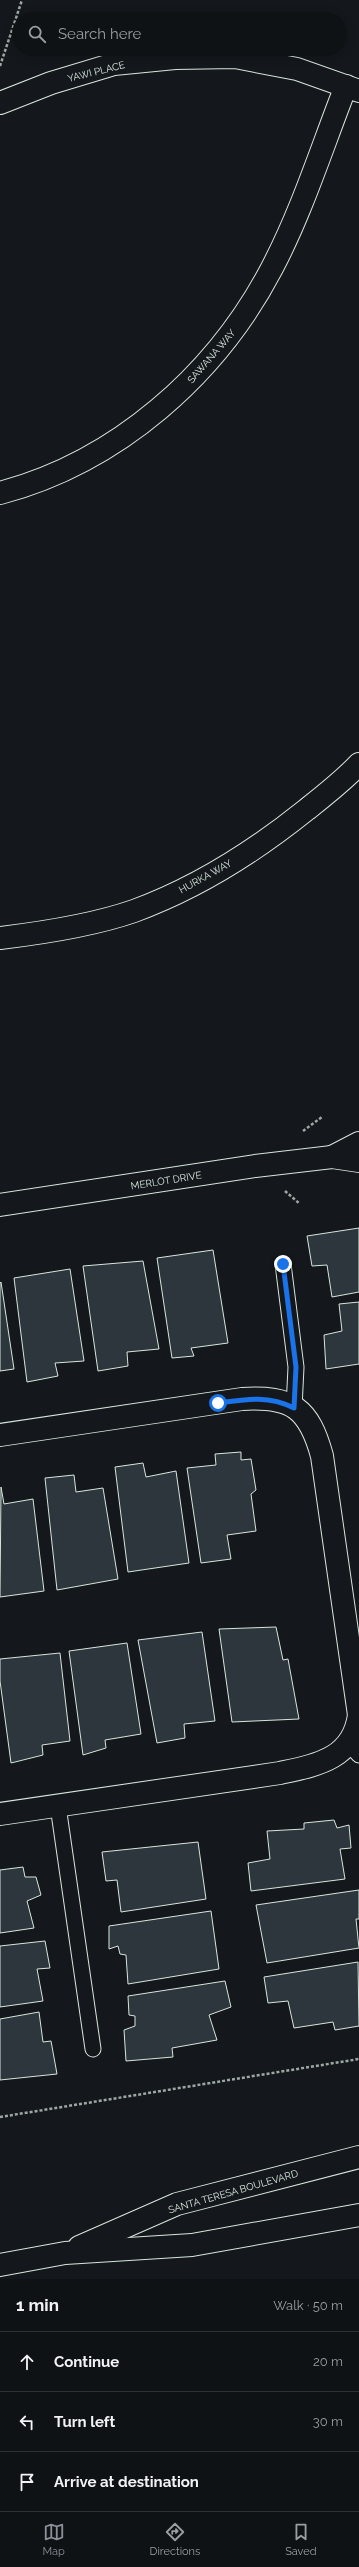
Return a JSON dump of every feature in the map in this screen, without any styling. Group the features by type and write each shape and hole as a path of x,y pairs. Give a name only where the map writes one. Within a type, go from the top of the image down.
{"street":[{"name":"YAWI PLACE","path":"0,103 51,83 114,64 175,58 235,57 297,69 353,89"},
{"name":"SAWANA WAY","path":"0,493 20,487 80,463 132,431 193,378 231,334 272,269 353,89"},
{"name":"HURKA WAY","path":"0,938 45,932 134,911 199,882 270,839 346,778 359,764"},
{"name":"MERLOT DRIVE","path":"332,1157 359,1143"},
{"name":"MERLOT DRIVE","path":"0,1205 255,1166 332,1157 359,1161"},
{"path":"0,1435 242,1399 263,1398 280,1400 294,1408 308,1419 316,1436 322,1456 359,1715 354,1750 310,1767 280,1773 0,1814"},
{"name":"SANTA TERESA BOULEVARD","path":"65,2253 177,2204 359,2157"},
{"name":"SANTA TERESA BOULEVARD","path":"0,2266 65,2253 192,2245 359,2215"}],"lane":[{"path":"283,1264 296,1367 294,1408"},
{"path":"58,1806 93,2049"}],"path":[{"path":"18,12 22,0"},
{"path":"0,66 12,30"},
{"path":"0,2118 359,2059"}],"building":[{"path":"359,1228 359,1292 332,1297 327,1265 312,1266 307,1236"},
{"path":"213,1250 228,1343 191,1348 194,1356 172,1358 157,1258"},
{"path":"143,1261 159,1349 127,1352 128,1366 98,1371 83,1266"},
{"path":"70,1269 84,1361 55,1363 58,1376 27,1382 14,1278"},
{"path":"1,1282 14,1369 0,1371 0,1283"},
{"path":"359,1302 359,1364 326,1369 324,1335 342,1331 339,1304"},
{"path":"241,1452 241,1460 251,1459 256,1490 251,1494 256,1531 227,1535 231,1559 201,1563 187,1468 216,1465 215,1454"},
{"path":"143,1463 146,1477 176,1471 189,1563 128,1572 115,1467"},
{"path":"74,1475 76,1492 103,1488 118,1579 57,1590 45,1478"},
{"path":"1,1487 4,1504 33,1499 44,1591 0,1597"},
{"path":"276,1627 283,1660 288,1659 299,1719 232,1722 219,1629"},
{"path":"202,1632 215,1721 184,1724 185,1738 157,1743 138,1640"},
{"path":"127,1643 141,1734 105,1740 106,1748 83,1755 69,1651"},
{"path":"60,1653 70,1741 42,1745 43,1755 11,1763 0,1681 0,1659"},
{"path":"334,1820 337,1828 349,1825 351,1848 340,1849 345,1879 251,1891 248,1863 270,1859 267,1831 304,1829 304,1823"},
{"path":"198,1842 206,1899 121,1912 117,1880 106,1881 102,1852"},
{"path":"23,1867 25,1877 36,1877 41,1895 27,1901 34,1928 0,1933 0,1870"},
{"path":"359,1890 359,1919 356,1919 359,1948 267,1963 256,1905"},
{"path":"211,1911 219,1969 128,1984 126,1955 120,1954 118,1946 109,1949 109,1926"},
{"path":"45,1941 50,1968 37,1969 43,2001 0,2007 0,1946"},
{"path":"358,1962 359,2026 335,2030 333,2022 294,2028 288,2001 268,2003 264,1977"},
{"path":"225,1981 231,2007 209,2015 217,2040 172,2048 173,2057 126,2061 124,2030 135,2026 135,2016 129,2015 128,1996"},
{"path":"39,2012 43,2042 51,2041 57,2074 0,2080 0,2019"}],"route":[{"path":"218,1403 242,1399 263,1398 280,1400 294,1408 296,1367 283,1264"}]}
